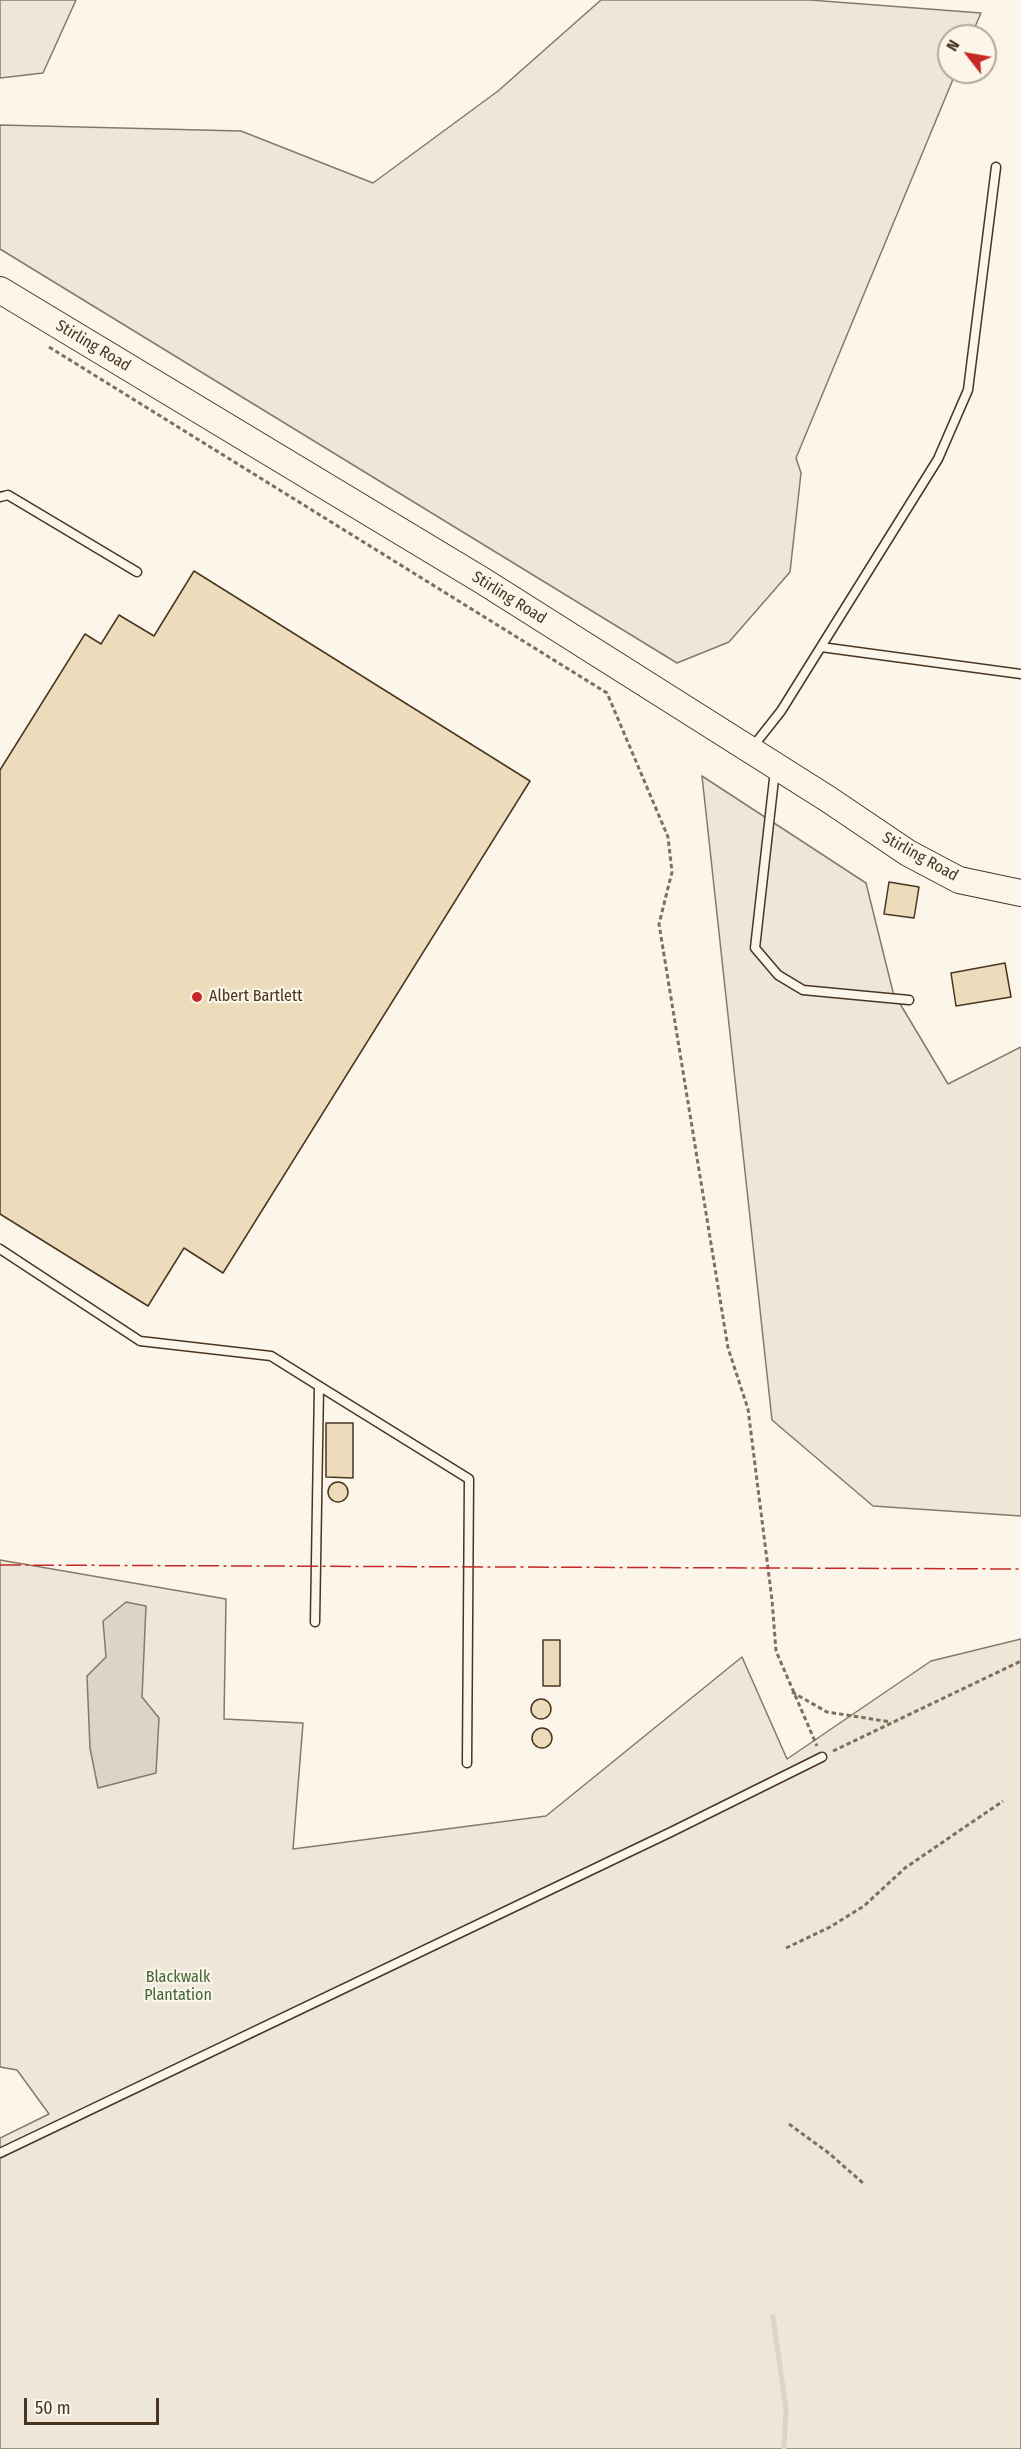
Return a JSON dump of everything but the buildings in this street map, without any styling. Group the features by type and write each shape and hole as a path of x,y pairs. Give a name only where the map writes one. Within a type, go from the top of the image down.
{"main road":[{"name":"Stirling Road","path":"0,290 483,581 828,799 908,853 959,880 1021,894"}],"lane":[{"path":"749,751 781,711 938,459 968,390 996,167"},
{"path":"0,497 8,495 137,572"},
{"path":"821,647 1021,674"},
{"path":"776,767 755,948 778,975 803,990 909,1000"},
{"path":"0,1249 140,1341 272,1356 469,1479 467,1763"},
{"path":"315,1622 319,1386"},
{"path":"0,2153 671,1832 822,1757"}],"path":[{"path":"39,341 608,693 668,837 672,872 659,924 728,1347 748,1409 772,1600 776,1651 792,1692 822,1757 1021,1661"},
{"path":"792,1692 827,1712 893,1722"},
{"path":"786,1948 830,1927 864,1906 905,1868 1003,1802"},
{"path":"789,2124 830,2154 864,2184"}],"green space":[{"path":"0,0 76,0 43,73 0,78"},
{"path":"601,0 810,0 981,13 976,24 937,24 937,84 951,84 796,458 801,473 790,572 729,642 677,663 0,249 0,125 241,131 373,183 498,91"},
{"path":"702,776 866,883 893,992 948,1084 1021,1047 1021,1516 873,1506 772,1420"},
{"name":"Blackwalk Plantation","path":"0,1560 226,1599 224,1719 303,1723 293,1849 546,1816 742,1657 787,1759 931,1661 1021,1639 1021,2449 0,2449 0,2138 49,2114 17,2070 0,2067"}],"shaded area":[{"path":"126,1602 146,1606 142,1697 159,1718 156,1773 98,1788 90,1748 87,1676 106,1657 103,1621"}],"waterway":[{"path":"773,2317 786,2409 784,2449"}],"power":[{"path":"0,1565 1021,1569"}],"place":[{"name":"Albert Bartlett","path":"197,997"}]}
